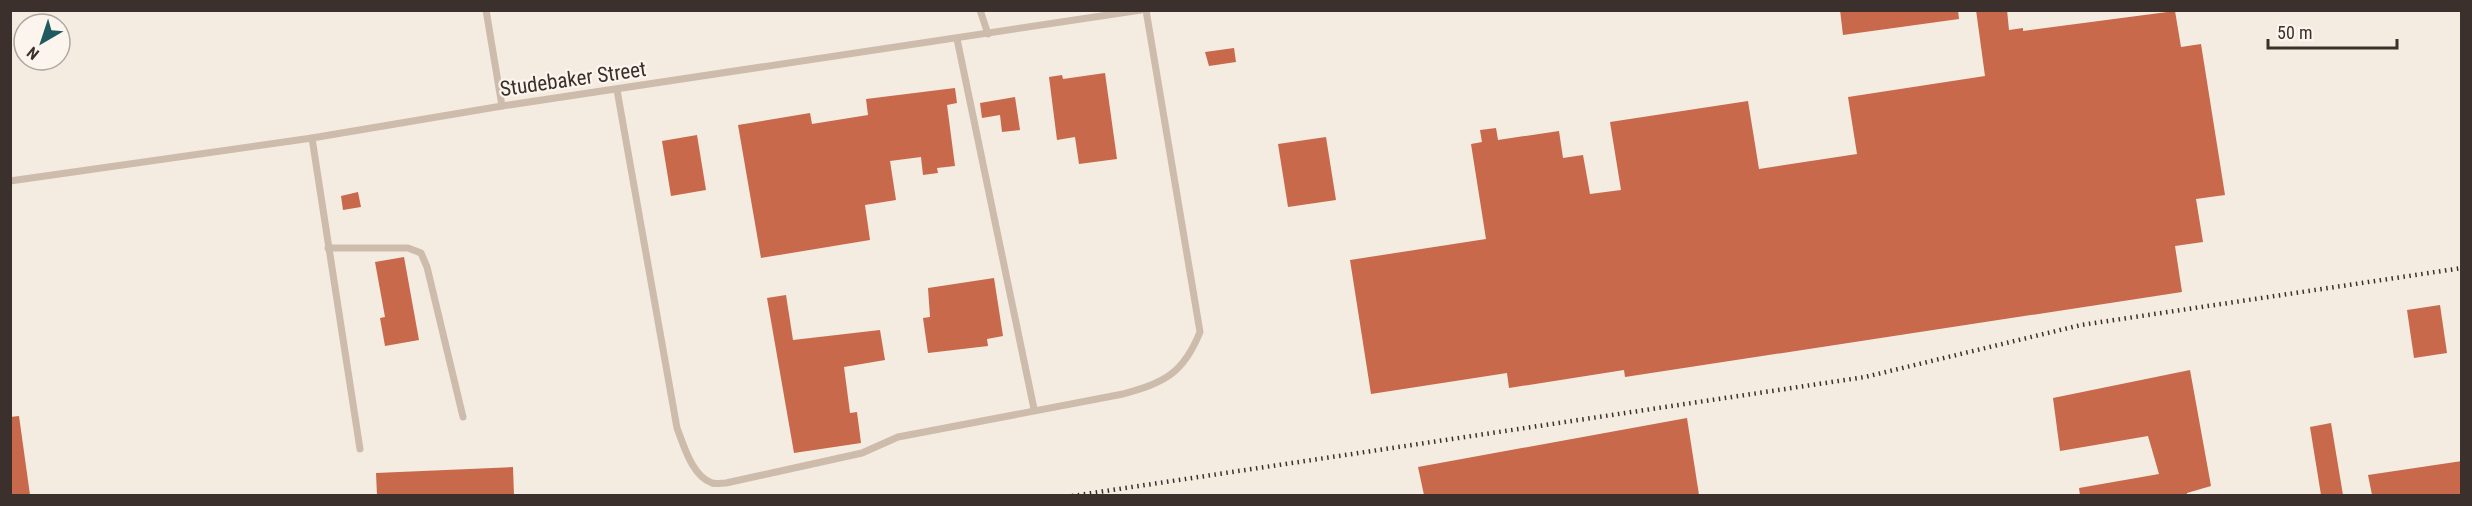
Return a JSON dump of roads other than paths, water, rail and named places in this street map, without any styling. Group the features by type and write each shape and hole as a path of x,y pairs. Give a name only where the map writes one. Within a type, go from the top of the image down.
{"lane":[{"path":"486,10 502,106"},
{"path":"980,10 988,34"},
{"name":"Studebaker Street","path":"10,181 312,138 502,106 1141,10"},
{"path":"617,90 677,428 689,458 700,474 712,483 726,483 862,453 898,436 1123,394 1157,384 1179,368 1192,350 1200,332 1146,10"},
{"path":"957,39 1034,409"},
{"path":"312,138 327,248 360,449"},
{"path":"327,248 408,248 422,253 463,417"}],"railway":[{"path":"1072,496 1865,377 2081,325 2462,268"}]}
